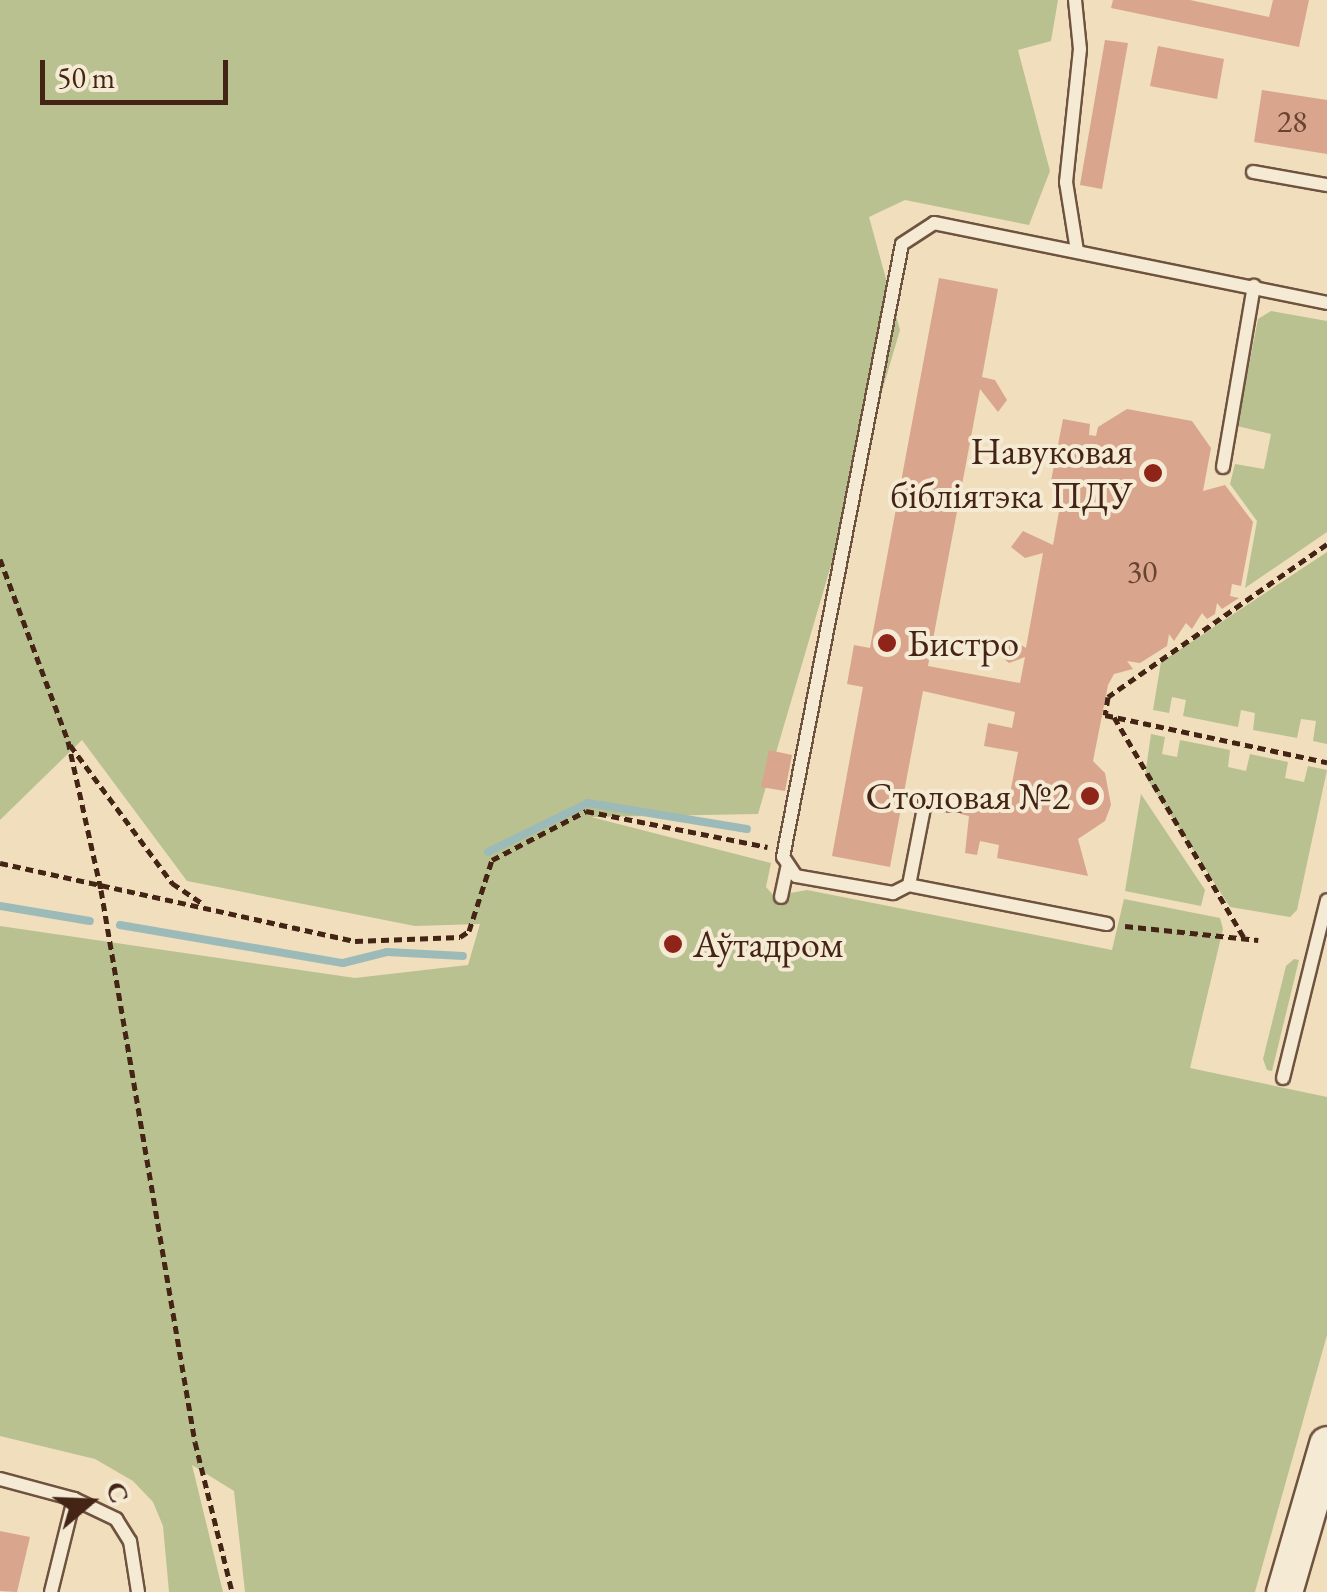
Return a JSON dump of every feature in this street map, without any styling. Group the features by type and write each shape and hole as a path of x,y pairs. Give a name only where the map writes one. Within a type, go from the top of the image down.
{"main road":[{"path":"1284,1592 1327,1444"}],"lane":[{"path":"1075,0 1080,48 1066,182 1077,251"},
{"path":"1253,172 1327,185"},
{"path":"781,897 902,244 934,223 1327,302"},
{"path":"1223,467 1254,286"},
{"path":"909,885 925,804 962,805"},
{"path":"785,862 796,876 894,894 909,885 1107,924"},
{"path":"1283,1078 1327,900"},
{"path":"0,1479 74,1499 116,1519 130,1541 138,1592"},
{"path":"51,1592 74,1499"}],"path":[{"path":"1327,544 1108,697 1105,716 1327,762"},
{"path":"0,559 68,741 101,890 195,1442 232,1592"},
{"path":"1114,717 1246,939"},
{"path":"68,741 172,882 206,906"},
{"path":"0,864 101,890 206,906 355,941 460,937 469,931 492,860 586,811 760,843 785,862"},
{"path":"1107,924 1258,940"}],"green space":[{"path":"0,0 1058,0 1051,41 1018,50 1050,171 1029,225 905,200 869,217 900,330 758,814 591,817 771,863 766,887 774,896 807,890 1112,950 1124,899 1220,918 1223,929 1190,1068 1327,1097 1327,1335 1255,1592 245,1592 234,1491 192,1465 223,1592 169,1592 163,1526 153,1502 133,1481 95,1459 0,1436 0,926 355,978 468,965 480,924 415,926 187,881 82,740 0,820"},
{"path":"1271,311 1327,321 1327,532 1245,588 1257,521 1230,484 1235,464 1264,469 1271,434 1237,426 1258,319"},
{"path":"1327,552 1327,744 1313,741 1316,721 1301,719 1297,738 1253,730 1255,713 1241,710 1238,727 1183,716 1186,700 1172,697 1169,713 1153,710 1161,662"},
{"path":"1151,734 1165,737 1162,754 1177,757 1180,740 1230,750 1228,767 1246,771 1250,754 1288,762 1285,778 1304,782 1308,766 1327,770 1297,910 1290,917 1230,907 1145,776"},
{"path":"1141,794 1205,890 1201,906 1125,891"},
{"path":"1294,959 1299,960 1272,1071 1267,1070 1263,1059 1286,966"}],"building":[{"path":"1113,0 1190,0 1269,17 1273,0 1309,0 1299,47 1111,8"},
{"path":"1105,40 1128,43 1102,189 1080,185"},
{"path":"1158,46 1224,59 1217,99 1150,86"},
{"path":"1262,90 1327,100 1327,154 1254,142"},
{"path":"939,278 998,289 982,377 995,380 1007,400 998,412 980,389 928,666 1020,683 1025,657 1009,663 995,651 1007,636 1026,648 1043,553 1025,558 1011,547 1023,531 1053,545 1063,489 1050,486 1063,419 1090,424 1089,435 1096,436 1098,427 1127,409 1192,421 1211,448 1203,491 1225,485 1253,522 1241,586 1232,584 1230,596 1239,598 1222,609 1217,603 1215,614 1207,619 1202,613 1192,629 1186,623 1174,641 1169,634 1167,646 1140,663 1127,661 1133,669 1114,674 1108,685 1093,761 1105,773 1111,805 1105,821 1078,839 1088,876 997,858 999,845 980,841 977,855 965,853 969,816 960,814 964,795 1008,804 1018,752 984,746 988,723 1012,728 1015,712 923,691 890,867 832,856 863,687 847,684 854,645 870,648"},
{"path":"769,750 792,755 785,791 761,787"},
{"path":"0,1531 30,1537 17,1592 0,1591"}],"waterway":[{"path":"488,852 588,803 747,829"},
{"path":"0,906 90,921"},
{"path":"120,925 343,963 387,952 463,956"}],"place":[{"name":"Навуковая бібліятэка ПДУ","path":"1153,473"},
{"name":"Бистро","path":"887,643"},
{"name":"Столовая №2","path":"1090,796"},
{"name":"Аўтадром","path":"673,944"}]}
